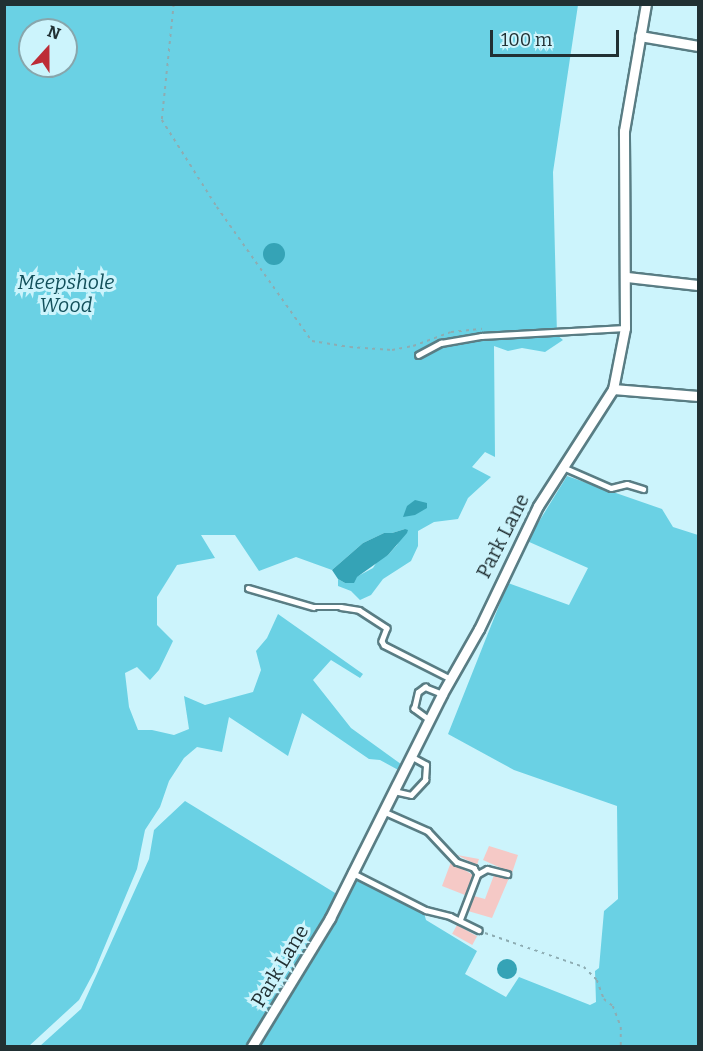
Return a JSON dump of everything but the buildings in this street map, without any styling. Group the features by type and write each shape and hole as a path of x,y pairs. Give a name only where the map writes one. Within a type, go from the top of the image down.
{"street":[{"name":"Park Lane","path":"252,1047 330,918 410,756 479,629 522,537 613,389 625,328 627,277 624,132 646,4"},
{"path":"640,36 699,46"},
{"path":"627,277 699,285"},
{"path":"613,389 699,396"}],"lane":[{"path":"418,355 441,343 481,336 625,328"},
{"path":"563,467 611,488 627,484 643,489"},
{"path":"248,588 313,607 341,607 359,610 387,628 382,641 384,645 451,678"},
{"path":"429,720 414,709 418,692 425,687 442,694"},
{"path":"393,791 411,795 425,780 426,765 410,756"},
{"path":"382,811 428,831 457,861 474,868 478,874"},
{"path":"460,921 478,874 487,869 507,874"},
{"path":"351,873 426,910 479,930"}],"path":[{"path":"174,4 162,120 217,207 312,341 392,350 412,346 451,332 488,329"},
{"path":"479,930 498,940 584,967 597,980 604,999 613,1006 621,1028 621,1047"}],"green space":[{"name":"Meepshole Wood","path":"5,5 578,5 553,172 557,335 563,340 545,352 522,348 508,351 494,346 495,457 485,452 472,467 491,477 468,498 458,519 434,522 418,531 418,546 411,561 383,579 371,595 360,600 351,591 338,586 338,579 345,583 373,568 378,560 388,555 397,545 405,529 384,533 363,543 332,570 296,557 259,571 235,535 201,535 215,558 177,565 157,597 157,625 173,641 159,670 150,680 137,667 125,673 129,707 138,730 152,730 174,735 189,729 184,696 205,705 253,692 261,670 256,651 267,638 278,614 363,674 360,678 331,660 313,680 351,728 405,767 402,772 380,760 369,759 302,713 288,756 229,717 222,752 197,747 184,758 169,781 160,807 145,830 137,869 94,972 79,1000 29,1046 5,1046"},
{"path":"567,476 662,509 673,527 698,535 698,1046 40,1046 81,1009 149,859 154,830 185,801 340,896 353,879 424,913 426,920 477,951 465,974 506,997 519,977 590,1005 596,1002 595,971 599,968 604,911 618,899 617,806 514,770 448,734 508,583 569,605 588,568 527,541"}],"shaded area":[{"path":"274,243 282,246 285,254 282,262 274,265 266,262 263,254 266,246"},
{"path":"415,500 427,503 427,508 415,515 403,517 407,506"},
{"path":"408,530 407,533 388,555 357,577 354,583 345,583 338,579 332,570 363,543 384,533"},
{"path":"507,959 514,962 517,969 514,976 507,979 500,976 497,969 500,962"}]}
